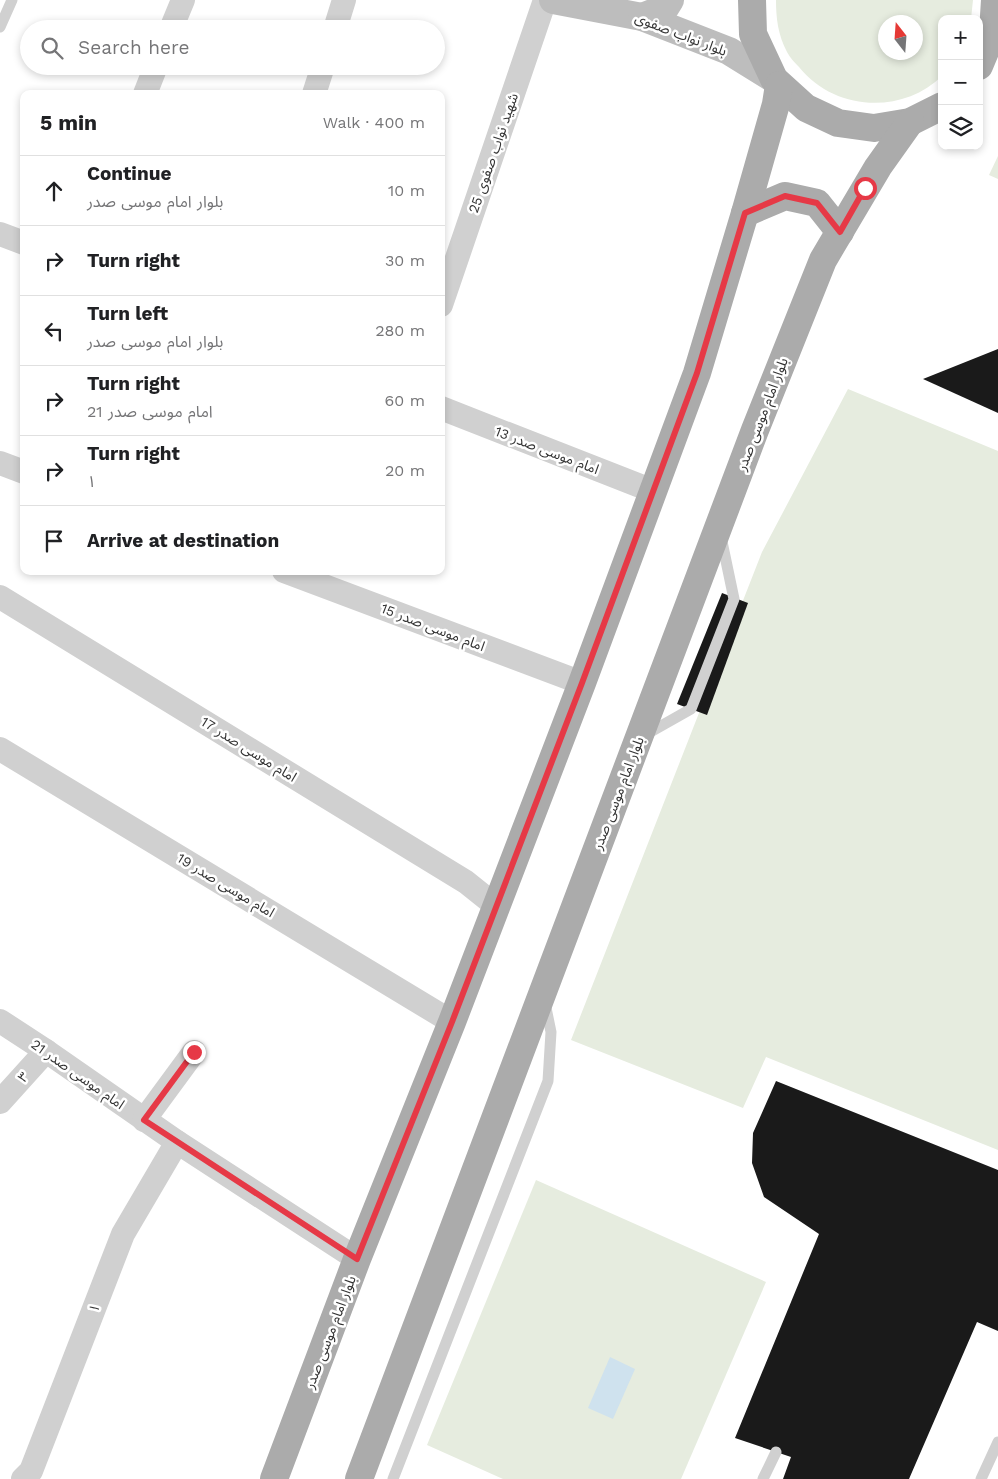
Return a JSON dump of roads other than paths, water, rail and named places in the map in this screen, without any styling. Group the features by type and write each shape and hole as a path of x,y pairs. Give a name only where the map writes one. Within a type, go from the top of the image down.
{"main road":[{"name":"بلوار نواب صفوی","path":"553,0 642,17 729,51 776,82"},
{"path":"642,17 665,8 670,0"},
{"path":"752,0 753,34 776,82 806,108 838,123 874,128 910,122 938,108"},
{"path":"982,60 994,32 995,0"},
{"name":"بلوار امام موسی صدر","path":"274,1479 357,1259 452,1022 582,683 697,373 776,104 776,82"},
{"name":"بلوار امام موسی صدر","path":"359,1479 542,989 719,529 755,430 820,269 878,167 910,122"},
{"path":"745,213 785,196 817,203 840,232"}],"street":[{"path":"175,20 183,0"},
{"path":"338,20 344,0"},
{"name":"شهید نواب صفوی 25","path":"445,293 545,0"},
{"path":"147,90 153,75"},
{"path":"315,90 320,75"},
{"path":"0,234 20,242"},
{"name":"امام موسی صدر 13","path":"445,410 653,492"},
{"path":"0,463 20,470"},
{"name":"امام موسی صدر 15","path":"295,575 582,683"},
{"name":"امام موسی صدر 17","path":"1,600 458,877 496,906"},
{"name":"امام موسی صدر 19","path":"0,749 452,1022"},
{"name":"امام موسی صدر 21","path":"0,1022 46,1051 177,1142 357,1259"},
{"name":"۳","path":"0,1102 46,1051"},
{"path":"144,1120 194,1052"},
{"name":"۱","path":"23,1479 31,1471 123,1234 177,1142"}],"lane":[{"path":"0,27 12,0"},
{"path":"639,738 691,709 734,599 719,529"},
{"path":"395,1478 548,1081 551,1032 542,989"},
{"path":"981,1479 998,1442"},
{"path":"763,1479 776,1452"}],"water":[{"path":"610,1357 635,1369 613,1419 588,1408"}]}
